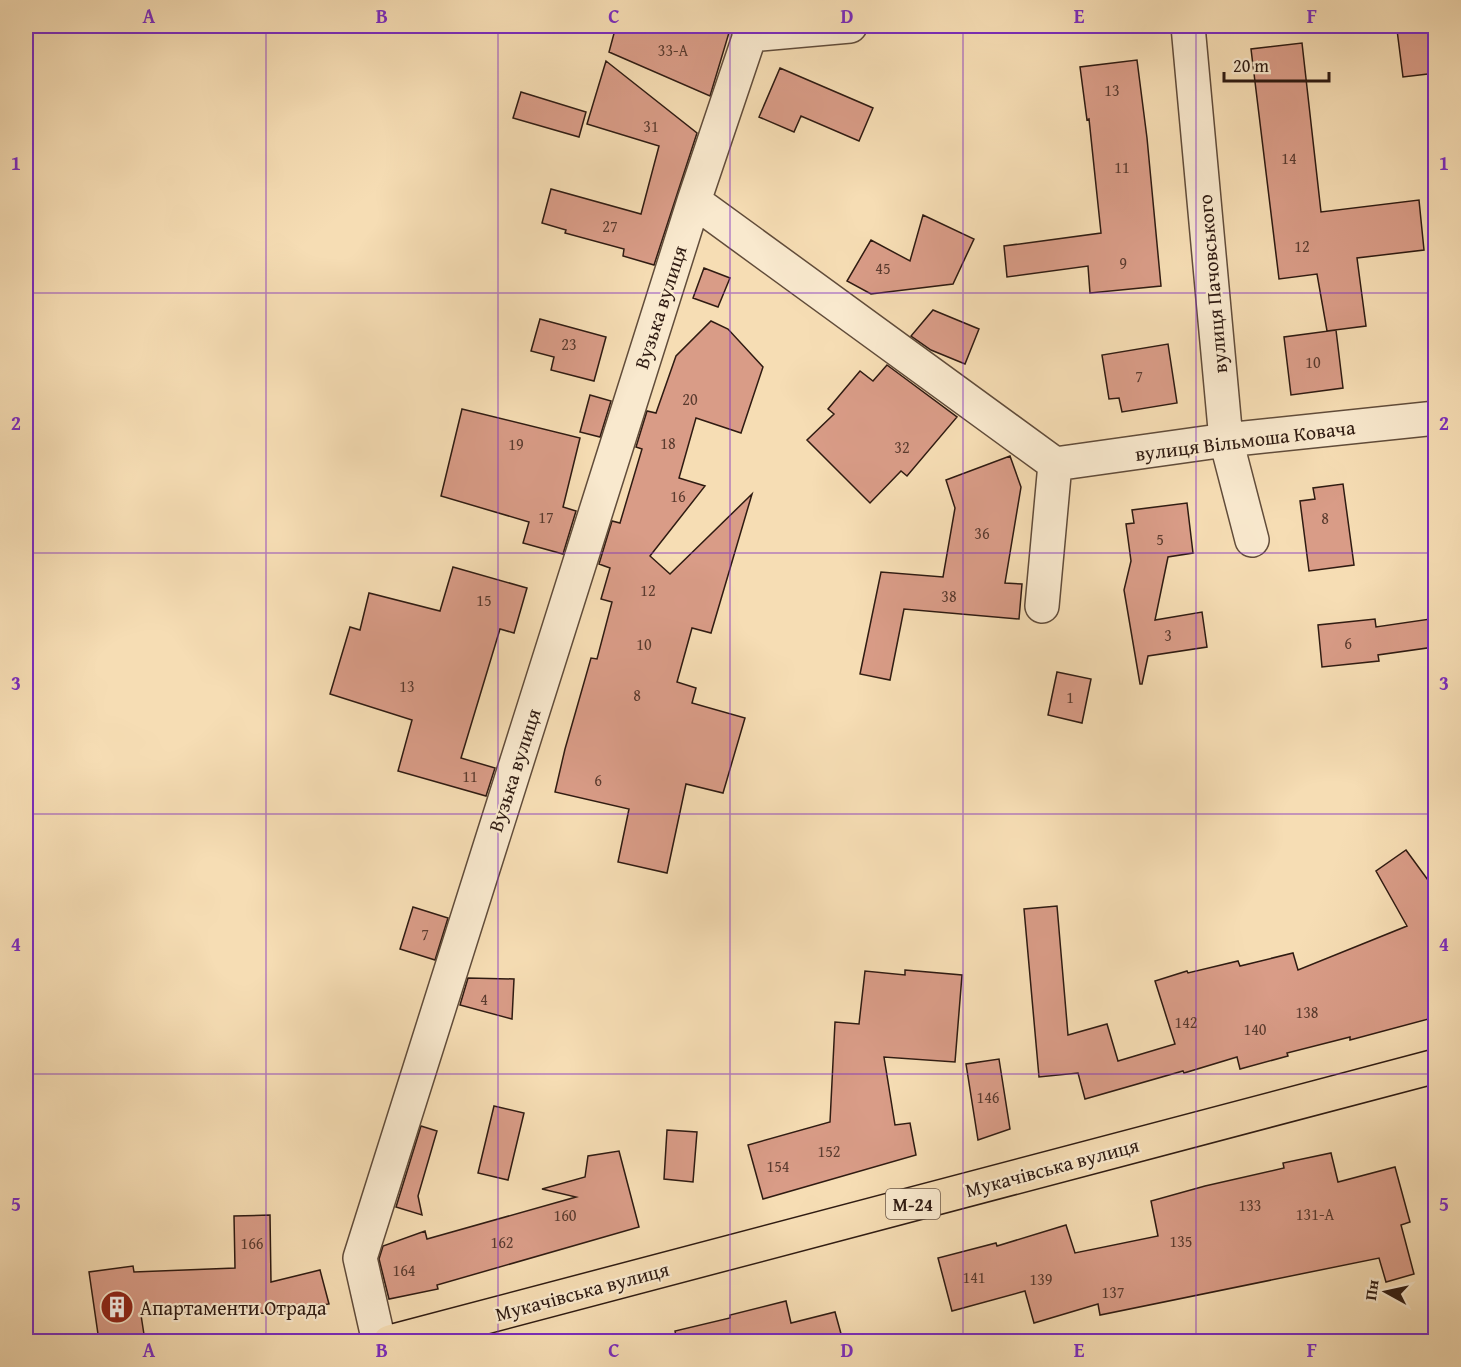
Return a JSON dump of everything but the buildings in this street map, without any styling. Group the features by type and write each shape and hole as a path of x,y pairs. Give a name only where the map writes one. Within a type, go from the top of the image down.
{"highway":[{"name":"Мукачівська вулиця","path":"390,1341 1436,1066"}],"street":[{"path":"751,30 850,26"},
{"name":"вулиця Пачовського","path":"1188,26 1226,440 1252,540"},
{"name":"Вузька вулиця","path":"379,1341 360,1258 694,201 751,30"},
{"path":"694,201 1055,464 1042,606"},
{"name":"вулиця Вільмоша Ковача","path":"1055,464 1226,440 1436,418"}],"place":[{"name":"Апартаменти Отрада","path":"117,1307"}]}
